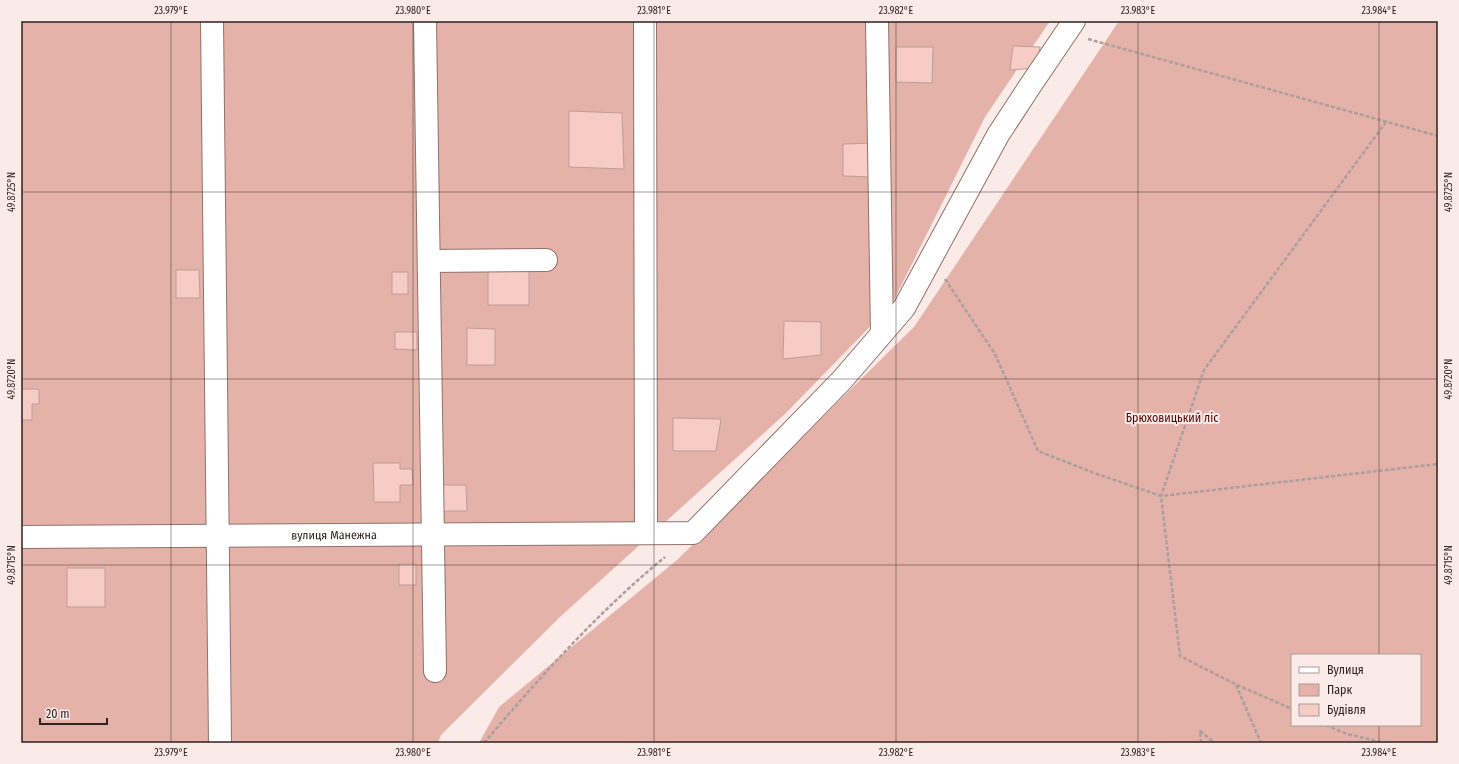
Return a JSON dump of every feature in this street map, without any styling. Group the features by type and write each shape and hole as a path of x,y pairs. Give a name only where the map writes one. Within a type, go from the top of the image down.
{"street":[{"path":"212,21 220,743"},
{"path":"425,21 436,671"},
{"path":"645,21 646,533"},
{"path":"877,21 882,333"},
{"path":"693,533 842,380 904,308 998,135 1070,27"},
{"path":"429,262 546,260"},
{"name":"вулиця Манежна","path":"21,537 693,533"}],"path":[{"path":"1070,27 1386,122 1438,136"},
{"path":"1291,710 1235,684 1180,656 1161,496 1204,370 1386,122"},
{"path":"932,258 995,354 1038,451 1097,474 1161,496 1438,464"},
{"path":"484,743 550,667 621,594 632,583 693,533"},
{"path":"1235,684 1261,743"},
{"path":"1328,726 1347,734 1385,743"},
{"path":"1201,743 1200,731 1215,743"}],"green space":[{"path":"21,21 1050,21 985,117 892,304 785,414 561,616 441,735 438,743 21,743"},
{"name":"Брюховицький ліс","path":"1119,21 1438,21 1438,743 479,743 499,707 677,560 914,327"}],"building":[{"path":"1013,46 1040,47 1037,68 1010,70"},
{"path":"896,47 933,47 932,83 896,82"},
{"path":"569,111 622,113 624,169 569,167"},
{"path":"874,143 874,177 843,176 843,144"},
{"path":"488,269 529,269 529,305 488,305"},
{"path":"176,270 199,270 200,298 176,298"},
{"path":"392,272 408,272 408,294 392,294"},
{"path":"784,321 821,322 821,355 783,359"},
{"path":"467,328 495,329 495,365 467,365"},
{"path":"395,332 417,332 417,350 395,349"},
{"path":"21,389 39,389 39,404 32,404 32,420 21,420"},
{"path":"673,418 721,419 716,451 673,451"},
{"path":"373,463 400,463 400,469 412,469 413,485 400,485 400,502 374,502"},
{"path":"440,485 466,485 467,511 440,511"},
{"path":"399,564 416,564 416,585 399,585"},
{"path":"67,568 105,568 105,607 67,607"}]}
